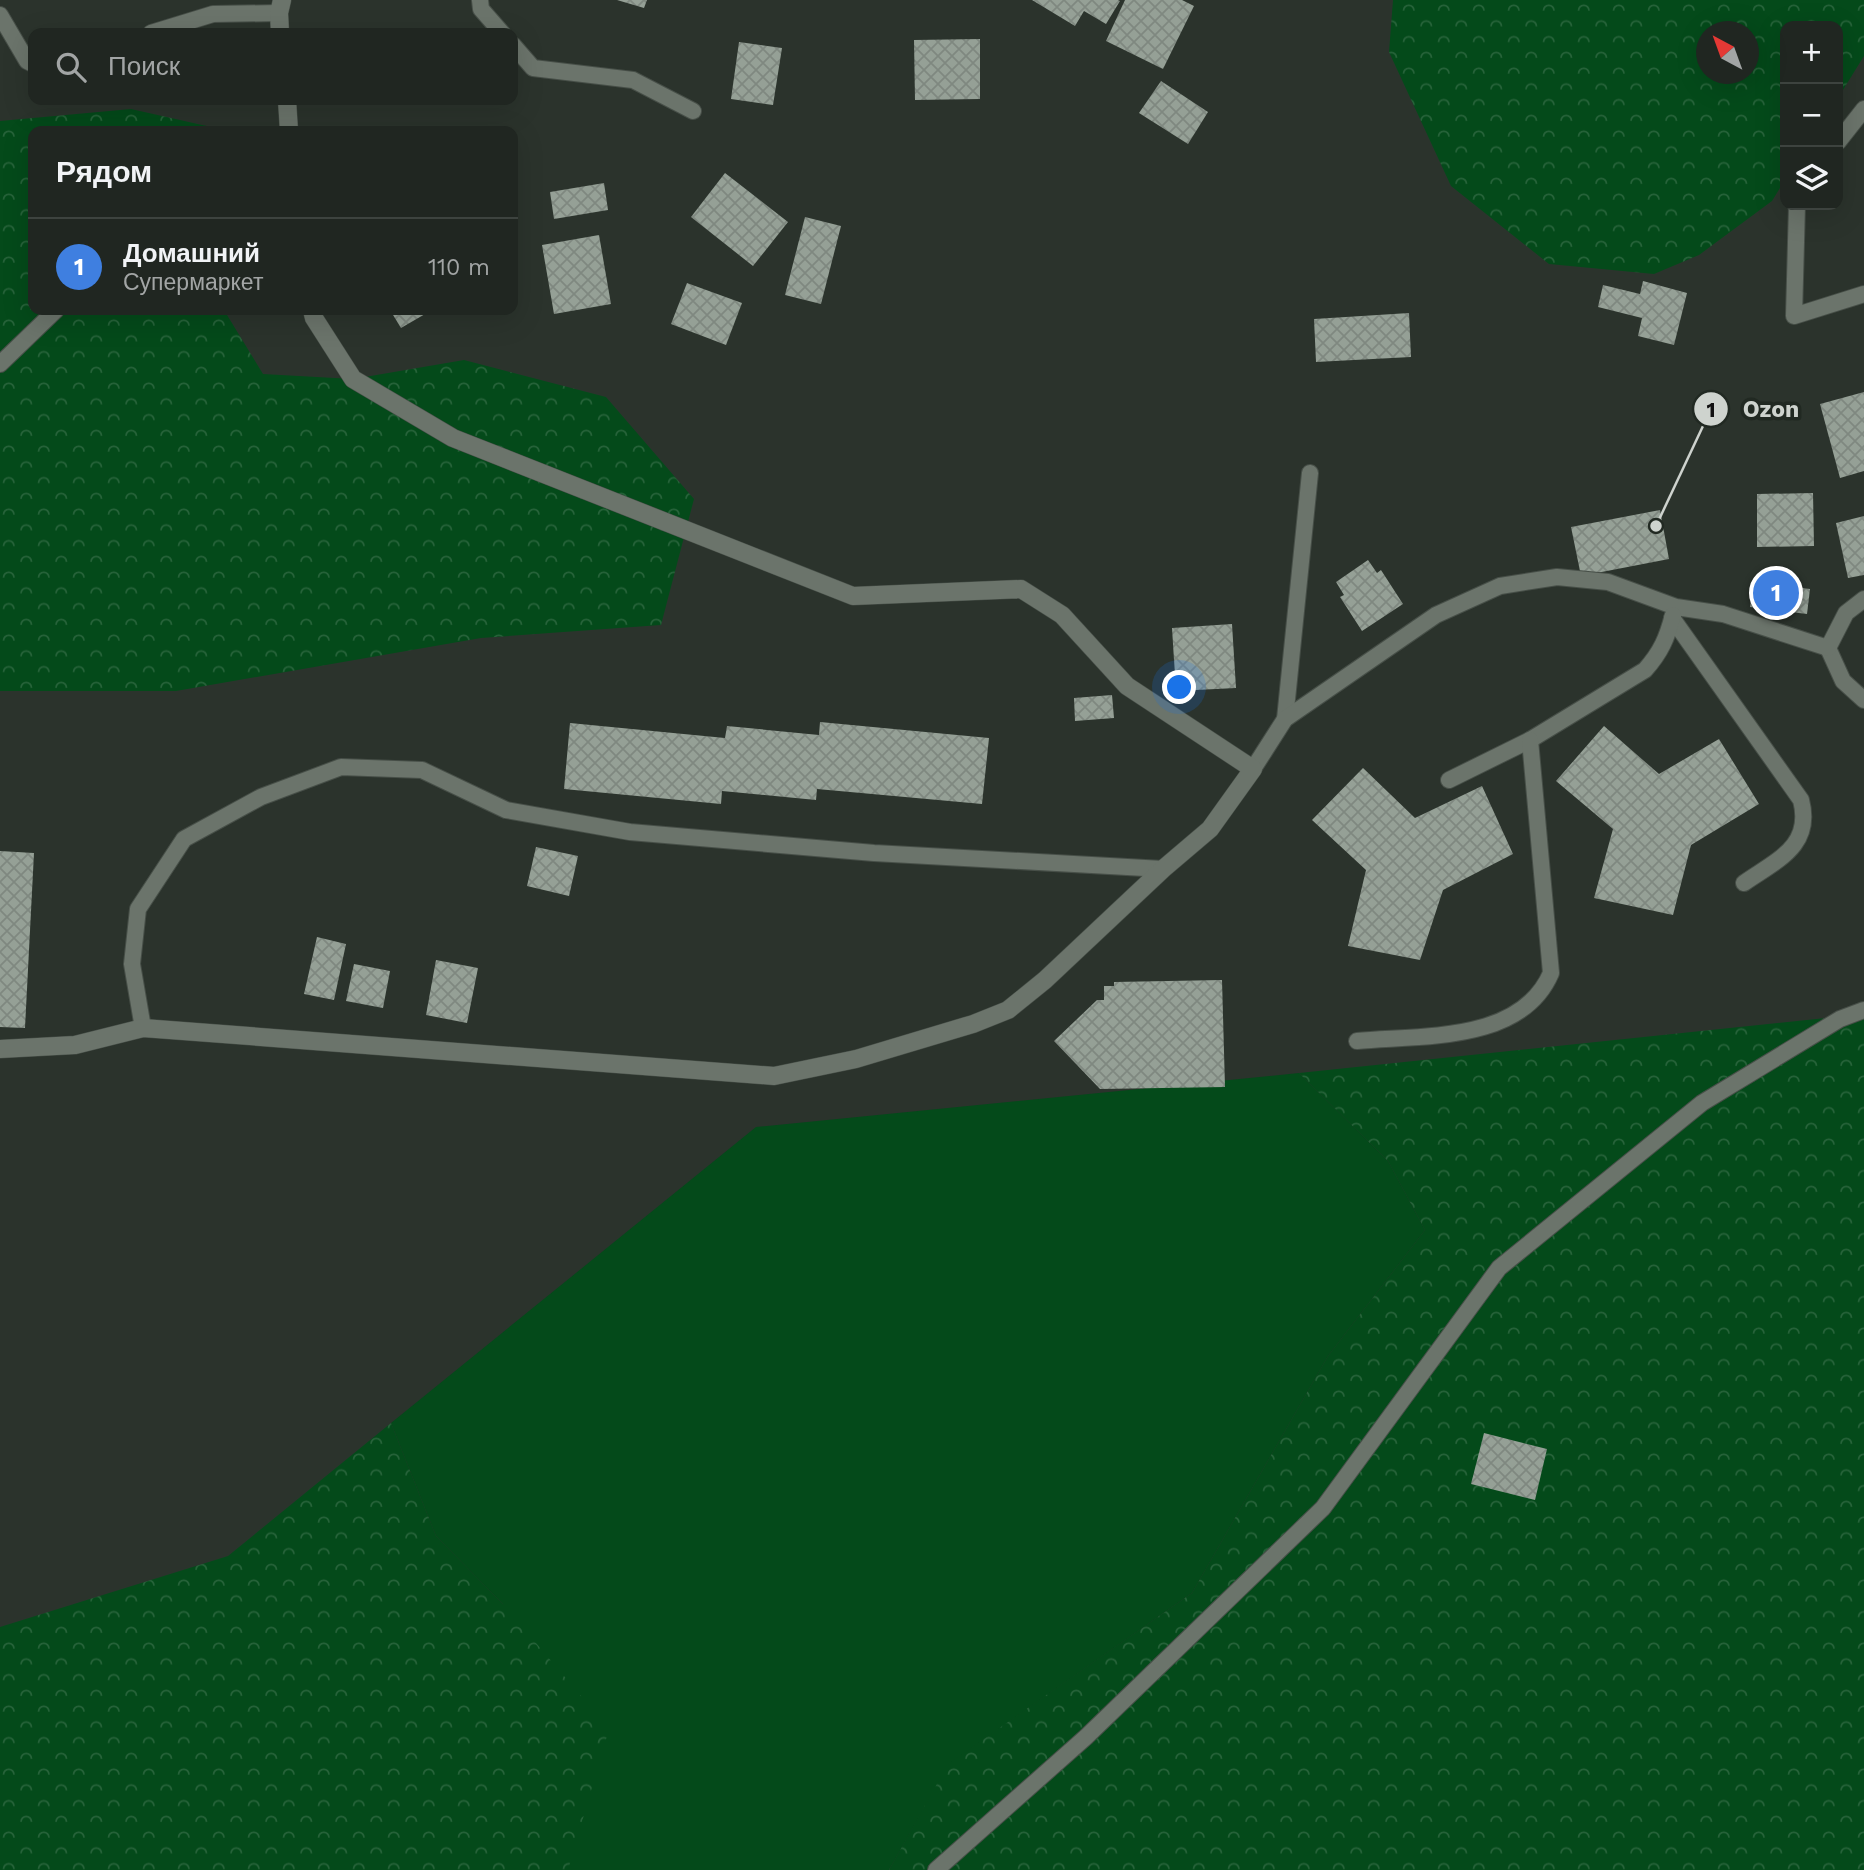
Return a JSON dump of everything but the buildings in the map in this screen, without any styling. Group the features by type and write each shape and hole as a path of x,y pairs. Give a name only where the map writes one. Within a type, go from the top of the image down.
{"street":[{"path":"280,28 281,7"},
{"path":"286,105 289,126"},
{"path":"0,1049 75,1045 144,1028 774,1076 856,1059 972,1024 1008,1010 1045,980 1163,869 1210,829 1253,769 1127,686 1062,615 1021,589 853,596 757,559 453,438 353,379 313,315"}],"lane":[{"path":"480,0 481,9 498,28"},
{"path":"168,28 214,14 281,7"},
{"path":"0,15 28,62"},
{"path":"518,51 533,68 633,80 693,111"},
{"path":"1843,136 1864,109"},
{"path":"1797,210 1794,316 1864,294"},
{"path":"0,365 51,315"},
{"path":"1285,719 1310,473"},
{"path":"1253,769 1285,719 1436,615 1500,586 1557,577 1608,582 1674,613 1723,614 1828,648 1843,681 1864,700"},
{"path":"1828,648 1846,613 1864,599"},
{"path":"1449,780 1530,740 1645,670 1659,655 1670,634 1674,613"},
{"path":"1674,613 1801,800 1805,814 1797,844 1744,883"},
{"path":"1357,1041 1482,1029 1508,1019 1530,1006 1544,992 1551,973 1530,740"},
{"path":"144,1028 132,964 138,909 184,839 261,797 341,767 422,770 506,810 630,832 874,853 1163,869"},
{"path":"936,1870 1086,1737 1324,1508 1499,1269 1702,1103 1840,1019 1864,1010"}],"green space":[{"path":"1393,0 1864,0 1864,56 1843,90 1843,21 1780,21 1780,188 1772,201 1699,255 1654,274 1549,264 1451,186 1389,52"},
{"path":"131,109 207,126 28,126 28,315 227,315 263,374 353,379 464,360 606,397 694,499 661,625 481,638 176,691 0,691 0,121"},
{"path":"1864,1014 1864,1870 889,1870 948,1764 1192,1593 1328,1356 1425,1230 1388,1161 1299,1073"},
{"path":"1299,1073 1388,1161 1425,1230 1328,1356 1192,1593 949,1764 889,1870 568,1870 503,1604 436,1536 391,1423 756,1127"},
{"path":"391,1423 436,1536 503,1604 609,1729 568,1870 0,1870 0,1627 228,1556"}],"place":[{"name":"Ozon","path":"1656,526"},
{"name":"Домашний","path":"1776,593"}]}
